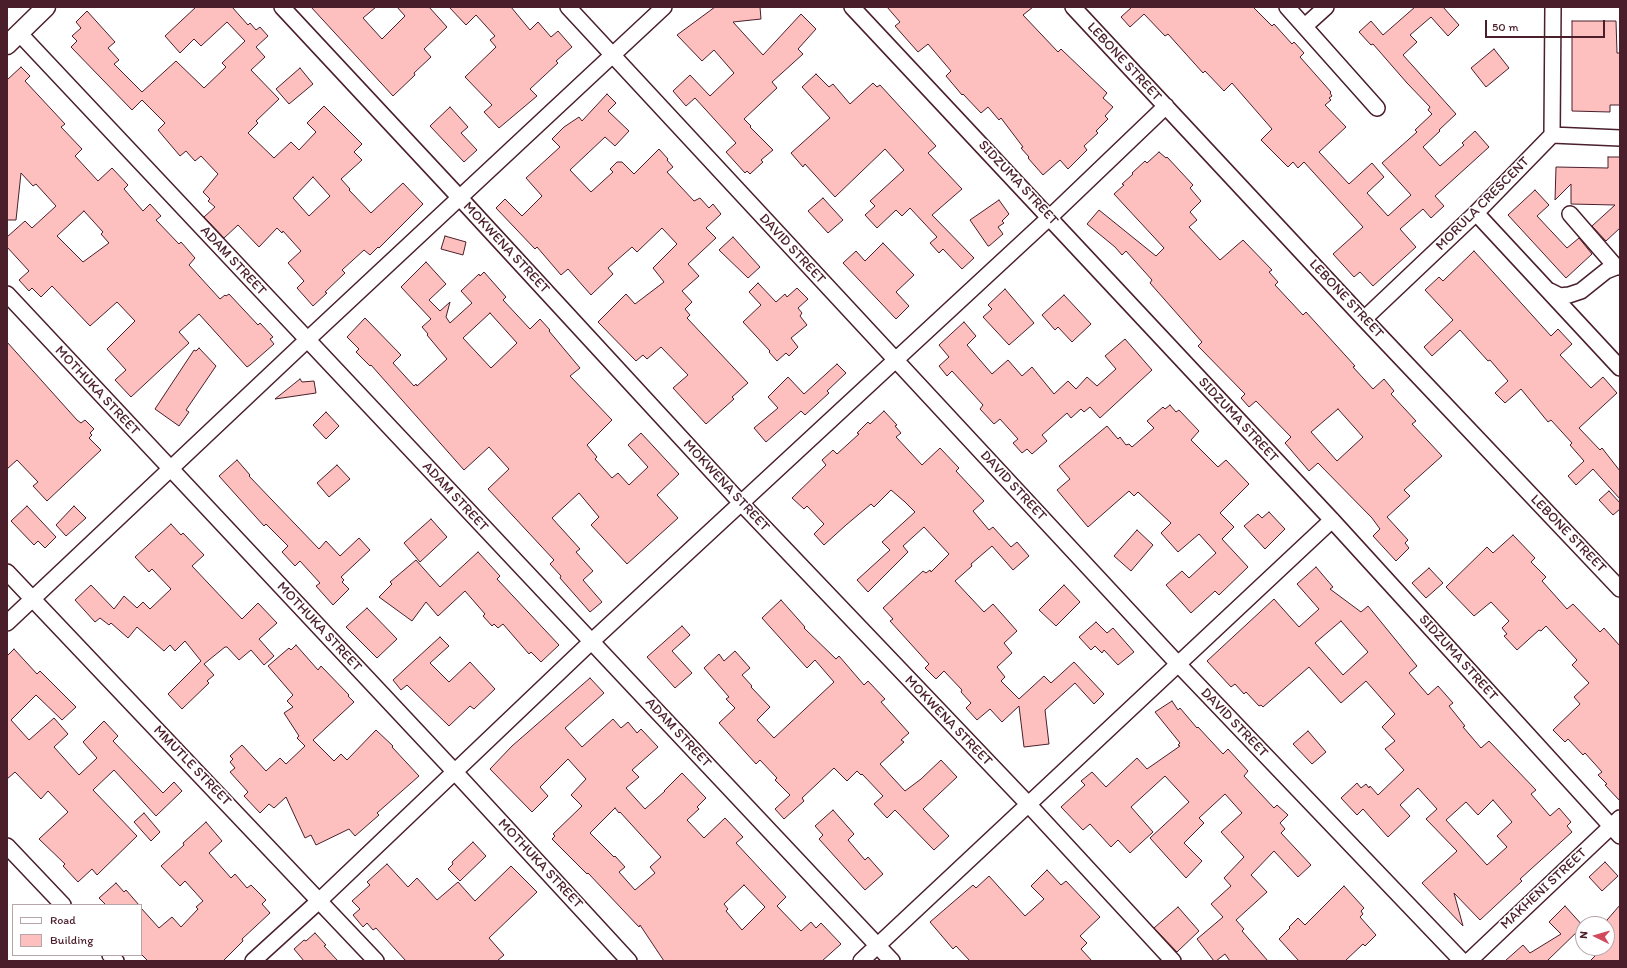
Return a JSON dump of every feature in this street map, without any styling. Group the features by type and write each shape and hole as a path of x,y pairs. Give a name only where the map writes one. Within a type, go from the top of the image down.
{"street":[{"path":"13,39 46,7"},
{"name":"MOKWENA STREET","path":"282,7 741,503 1029,806 1173,961"},
{"name":"DAVID STREET","path":"568,7 1178,664 1462,961"},
{"path":"7,623 307,340 664,7"},
{"name":"SIDZUMA STREET","path":"852,7 1050,217 1617,827"},
{"name":"LEBONE STREET","path":"1073,7 1364,319 1620,588"},
{"path":"1287,7 1377,108"},
{"path":"1305,26 1326,7"},
{"path":"1552,7 1552,136 1620,138"},
{"name":"ADAM STREET","path":"13,39 307,340 892,961"},
{"path":"253,961 320,900 592,641 896,361 1166,106"},
{"name":"MORULA CRESCENT","path":"1364,319 1476,213 1552,136"},
{"path":"1476,213 1620,368"},
{"path":"1550,291 1560,296 1581,292 1606,271 1618,267 1570,214"},
{"name":"MOTHUKA STREET","path":"7,294 170,470 454,771 629,961"},
{"path":"861,961 1029,806 1332,520"},
{"name":"MMUTLE STREET","path":"7,572 320,900 376,961"},
{"name":"MAKHENI STREET","path":"1468,961 1617,827"},
{"path":"7,846 62,904"}],"building":[{"path":"196,7 232,7 248,25 250,23 256,30 260,27 268,36 256,47 265,57 251,70 279,99 256,121 258,123 248,133 274,158 291,142 299,150 316,132 307,123 324,106 362,144 354,152 362,160 341,179 350,189 349,190 371,213 403,183 423,204 379,248 378,247 370,255 364,250 342,270 345,273 313,306 297,288 304,281 288,263 301,251 283,231 282,233 277,228 259,247 238,225 224,238 204,217 215,207 208,201 210,199 203,192 218,174 201,156 195,161 186,151 180,156 158,130 165,123 142,100 132,110 71,47 77,41 72,36 81,28 76,22 87,11 115,42 108,48 119,60 114,64 142,92 176,61 204,88 226,67 222,63 245,41 227,22 201,46 194,39 180,53 165,36","holes":["313,177 330,196 309,216 293,198"]},
{"path":"311,7 376,7 363,18 382,39 405,16 397,7 429,7 447,27 424,49 431,57 393,96"},
{"path":"449,7 511,7 530,30 538,22 551,37 558,31 572,47 556,61 558,63 530,89 537,96 499,128 484,112 492,105 465,77 496,47 490,40 495,36 476,15 466,25"},
{"path":"715,7 760,7 761,19 733,22 763,55 801,14 816,29 798,49 803,54 772,82 777,88 744,119 773,150 761,160 763,162 750,174 747,171 745,173 726,152 736,143 695,98 686,106 673,91 690,75 710,96 734,73 714,50 702,61 677,35"},
{"path":"887,7 1033,7 1023,15 1058,52 1061,49 1107,93 1103,98 1113,107 1105,116 1108,119 1096,131 1098,133 1084,146 1087,150 1068,169 1060,160 1043,175 1028,158 1029,157 1021,148 1023,147 1001,118 999,120 988,107 981,113 963,94 962,95 946,76 951,71 928,44 918,52 895,26 900,22"},
{"path":"1132,7 1253,7 1272,26 1274,24 1292,44 1294,42 1304,53 1300,57 1331,92 1330,93 1332,96 1329,98 1331,100 1325,105 1346,127 1319,152 1349,184 1372,163 1384,177 1367,193 1388,216 1411,195 1382,163 1417,132 1415,130 1432,114 1428,110 1430,107 1373,44 1371,45 1359,32 1371,21 1383,35 1415,7 1443,7 1459,25 1448,36 1431,17 1410,35 1417,42 1403,55 1456,114 1423,147 1440,166 1464,145 1462,143 1475,131 1489,147 1435,196 1444,206 1431,218 1423,209 1400,229 1416,247 1373,286 1360,272 1354,277 1333,254 1363,227 1304,162 1298,168 1293,162 1288,167 1261,140 1272,129 1232,83 1224,91 1205,71 1203,73 1168,34 1165,36 1144,14 1130,27 1121,17"},
{"path":"1572,21 1616,21 1617,53 1620,53 1620,105 1610,105 1610,112 1572,111"},
{"path":"1494,49 1509,68 1486,87 1471,68"},
{"path":"21,67 30,76 25,81 65,124 61,127 82,149 75,156 98,181 112,168 128,185 124,189 143,211 150,204 161,216 156,220 179,244 181,242 195,258 189,265 220,299 229,294 258,325 260,323 273,337 270,339 274,344 247,367 199,314 179,332 189,343 131,397 115,380 126,370 107,349 135,321 117,302 90,326 52,286 41,297 32,288 29,291 19,280 29,271 7,247 7,237 25,221 32,228 56,206 36,184 33,186 21,173 16,220 7,220 7,80","holes":["84,211 103,232 101,234 109,243 83,262 57,236"]},
{"path":"300,68 313,84 289,104 276,89"},
{"path":"816,74 829,87 833,84 850,104 873,83 877,87 880,85 936,146 928,153 962,189 932,215 974,258 962,269 943,249 939,253 930,243 937,237 910,208 902,216 896,210 877,228 865,215 875,206 870,201 904,170 885,149 835,197 805,164 803,167 791,153 830,118 802,87"},
{"path":"607,94 616,103 608,111 629,131 615,146 605,137 570,170 591,192 613,172 610,169 617,162 622,162 634,174 659,149 673,167 667,172 694,201 700,198 709,208 713,204 721,214 706,228 716,238 688,264 699,276 682,291 692,302 685,309 690,315 687,318 748,383 732,397 734,399 706,424 673,388 688,375 661,347 647,359 643,355 636,361 598,322 626,294 635,304 664,282 653,268 677,244 662,228 637,252 632,247 608,268 613,274 591,295 568,269 561,275 537,247 535,249 496,208 505,199 522,216 542,196 526,178 560,147 552,139 564,127 579,117 582,121"},
{"path":"450,107 468,127 461,133 477,150 464,162 430,126"},
{"path":"1159,152 1166,158 1167,157 1193,185 1190,188 1201,201 1190,212 1197,220 1189,227 1220,260 1243,240 1272,270 1269,272 1278,282 1275,285 1303,315 1306,312 1355,366 1353,367 1373,389 1384,379 1394,391 1391,394 1416,421 1412,424 1442,456 1404,490 1410,496 1387,517 1408,540 1405,543 1409,548 1396,561 1373,536 1380,529 1372,518 1318,463 1309,471 1285,443 1291,437 1256,401 1249,407 1241,398 1245,394 1198,346 1202,342 1150,283 1152,280 1126,251 1122,255 1115,247 1087,224 1099,210 1156,256 1164,248 1114,194 1124,185 1122,184 1133,174 1132,173 1145,161 1147,163","holes":["1338,409 1363,437 1337,461 1311,432"]},
{"path":"1608,157 1620,157 1620,228 1606,241 1592,226 1615,205 1571,204 1571,184 1555,200 1556,167 1608,168"},
{"path":"1535,190 1549,205 1537,216 1567,248 1579,238 1592,254 1566,278 1508,215"},
{"path":"823,198 843,220 828,233 808,211"},
{"path":"999,200 1009,214 1002,221 1004,223 998,227 1003,234 988,246 970,220"},
{"path":"445,236 466,242 463,255 441,249"},
{"path":"733,237 760,267 748,278 719,250"},
{"path":"883,243 914,275 896,292 909,306 896,319 843,263 856,251 865,261"},
{"path":"1474,251 1551,336 1558,329 1572,344 1560,355 1591,388 1603,377 1617,393 1579,428 1600,450 1602,448 1620,471 1620,499 1593,469 1576,485 1568,476 1584,461 1570,445 1572,443 1551,420 1548,422 1521,389 1505,403 1495,393 1508,381 1490,360 1488,361 1460,330 1432,356 1424,347 1453,320 1425,290 1439,277 1443,281"},
{"path":"426,262 446,284 429,300 440,311 450,302 446,317 450,323 472,303 461,291 479,274 480,276 484,272 506,297 503,300 530,329 540,319 580,368 570,376 612,420 587,445 597,457 595,459 612,478 618,473 629,485 648,467 628,445 641,433 679,474 657,495 678,518 627,564 591,525 599,517 579,493 552,518 580,549 576,552 593,571 583,580 602,602 590,612 560,578 561,576 550,564 554,560 488,489 509,469 489,447 464,470 371,365 370,366 356,352 359,349 347,337 365,318 401,355 393,363 414,386 416,384 417,386 447,359 422,327 431,319 401,287","holes":["490,313 517,343 491,368 463,338"]},
{"path":"758,283 776,302 785,294 787,297 797,288 808,299 798,308 802,313 800,316 807,325 791,338 798,347 789,356 786,353 777,361 769,352 770,351 743,322 761,305 749,292"},
{"path":"1005,289 1034,323 1009,345 983,317 992,309 988,305"},
{"path":"1064,295 1091,324 1072,342 1058,327 1055,330 1042,315"},
{"path":"964,322 976,336 967,345 992,374 1008,360 1022,376 1032,367 1054,394 1068,381 1076,389 1087,377 1097,386 1116,369 1105,356 1125,339 1152,370 1100,418 1090,407 1084,412 1081,409 1071,418 1067,413 1042,435 1047,441 1032,454 1027,449 1022,453 1013,443 1018,439 1000,419 994,424 980,409 983,405 952,371 947,376 939,366 949,357 939,345"},
{"path":"7,342 77,420 81,423 85,420 94,429 90,433 92,435 89,438 101,450 47,501 33,486 38,482 17,460 7,469"},
{"path":"199,348 216,366 186,410 189,412 179,426 155,409 194,350 196,351"},
{"path":"837,364 846,373 827,391 829,393 805,415 801,411 766,442 754,428 778,408 768,397 788,377 804,394"},
{"path":"300,379 302,382 314,381 316,393 275,399"},
{"path":"1170,405 1176,412 1179,410 1199,431 1191,440 1218,467 1226,460 1249,484 1220,513 1234,527 1222,539 1248,567 1219,595 1215,591 1191,613 1166,585 1182,571 1189,578 1216,553 1199,534 1178,552 1161,533 1171,523 1138,492 1134,496 1129,491 1088,527 1057,490 1070,479 1059,466 1107,426 1118,439 1120,437 1126,445 1129,444 1132,447 1154,428 1147,421 1163,407 1165,409"},
{"path":"884,411 897,425 895,426 901,433 896,437 922,465 940,448 959,468 956,471 984,501 973,511 989,530 993,527 1011,547 1017,542 1029,556 1013,570 992,546 971,564 972,566 955,581 984,612 993,604 1017,631 1004,643 1012,653 997,667 1005,677 1001,681 1019,699 1044,676 1051,683 1074,662 1104,694 1094,704 1075,683 1045,710 1049,744 1024,747 1019,706 1002,722 990,709 977,720 966,708 971,703 961,692 962,690 944,671 936,679 925,668 929,664 890,621 893,619 883,608 923,571 926,573 930,570 931,572 949,554 924,527 903,546 908,552 868,592 857,580 890,550 882,542 915,512 905,502 891,490 874,507 871,504 824,545 814,534 824,524 807,506 804,509 792,498 826,465 822,460 833,450 837,454 859,434 857,433 868,422 870,424"},
{"path":"326,412 339,426 326,439 313,425"},
{"path":"237,460 250,475 249,476 319,549 326,541 340,556 359,538 370,550 341,577 344,580 342,582 349,589 333,605 316,586 320,583 300,561 295,566 282,552 288,546 266,524 264,526 219,476"},
{"path":"337,465 350,479 329,497 317,483"},
{"path":"1609,491 1620,503 1620,509 1613,515 1599,500"},
{"path":"27,506 56,537 45,548 38,541 34,545 11,521"},
{"path":"74,506 86,518 66,536 56,525"},
{"path":"1269,512 1285,529 1265,549 1244,526 1258,514 1262,518"},
{"path":"431,519 447,537 420,562 404,543"},
{"path":"171,524 181,535 183,533 204,555 192,566 242,619 258,603 277,623 259,639 274,656 264,665 251,650 239,660 227,647 225,647 204,664 214,675 207,681 209,683 182,709 168,694 201,661 185,641 175,651 170,645 164,651 137,627 128,638 111,623 109,625 100,618 95,622 75,600 91,585 114,609 124,596 137,608 143,602 150,609 171,589 152,569 149,572 135,557"},
{"path":"1137,530 1153,545 1131,571 1114,556"},
{"path":"1513,535 1535,558 1531,562 1546,577 1542,581 1567,609 1573,604 1600,632 1604,628 1620,646 1620,801 1605,785 1607,784 1598,775 1602,772 1585,753 1583,755 1568,739 1565,742 1553,730 1580,704 1574,697 1589,683 1572,665 1577,660 1546,626 1541,631 1539,630 1517,650 1504,636 1507,634 1502,628 1509,621 1491,602 1474,616 1446,587 1487,547 1493,553"},
{"path":"478,552 500,576 497,579 559,645 541,662 531,652 529,654 503,624 498,628 494,624 492,626 483,616 485,614 465,591 438,616 426,602 412,621 379,597 392,584 390,582 416,560 440,587"},
{"path":"1316,567 1333,587 1330,589 1361,612 1368,606 1417,666 1409,673 1428,695 1438,686 1453,703 1449,706 1465,726 1463,727 1481,748 1489,741 1536,790 1531,794 1550,816 1559,808 1571,822 1567,826 1572,832 1520,879 1522,881 1480,920 1454,893 1463,926 1422,883 1457,851 1426,819 1437,809 1418,788 1400,805 1410,816 1388,837 1363,809 1357,815 1341,798 1357,783 1361,788 1366,784 1369,788 1370,786 1378,795 1404,770 1385,749 1395,741 1382,727 1395,714 1366,681 1341,703 1309,667 1263,707 1261,705 1259,706 1246,692 1244,694 1235,684 1231,687 1207,661 1274,599 1299,627 1319,609 1297,584","holes":["1341,621 1368,652 1343,675 1315,643","1493,800 1512,822 1497,836 1507,847 1487,865 1446,820 1466,802 1478,815"]},
{"path":"1429,568 1443,583 1426,598 1412,583"},
{"path":"1064,585 1080,602 1056,626 1039,610"},
{"path":"781,600 805,627 804,628 836,659 839,656 864,685 868,681 885,699 881,702 909,733 901,740 904,742 880,764 905,791 921,779 941,760 957,777 923,809 949,836 934,850 895,810 887,818 874,804 883,796 862,774 861,775 857,771 847,781 834,768 802,798 804,801 784,819 775,809 790,795 775,780 777,778 760,760 756,764 719,723 735,708 726,699 729,697 704,668 719,654 724,661 735,651 750,668 742,675 770,707 757,720 774,738 834,682 815,660 807,668 762,618"},
{"path":"367,608 397,639 377,658 346,627"},
{"path":"1096,622 1107,633 1113,628 1134,652 1118,665 1104,650 1102,653 1095,646 1091,650 1079,637"},
{"path":"682,626 690,635 672,651 692,673 675,688 647,657"},
{"path":"440,637 449,646 430,663 449,682 470,662 495,689 474,709 470,706 449,726 407,685 401,690 393,680"},
{"path":"296,645 318,670 321,666 354,702 313,740 334,761 341,754 347,760 376,730 393,746 392,747 419,776 377,813 379,815 355,836 349,829 316,845 311,835 305,838 286,797 274,808 269,804 260,813 244,796 248,792 230,772 235,768 230,762 233,759 230,756 242,745 266,771 280,758 286,764 305,746 297,738 299,736 284,713 293,707 287,701 293,695 268,666 289,648 291,650"},
{"path":"14,649 37,674 40,671 76,707 62,720 36,695 11,720 29,740 54,718 68,734 54,747 79,775 97,758 83,742 104,721 118,736 113,741 163,793 174,782 182,791 156,816 114,770 93,790 137,836 97,875 92,869 78,882 63,866 65,864 39,839 68,812 48,791 41,799 15,772 7,779 7,656"},
{"path":"590,678 604,693 565,728 582,747 613,719 621,728 628,722 637,733 641,729 658,747 632,770 639,777 626,788 645,809 682,773 706,798 697,807 699,809 687,820 704,838 725,818 743,837 736,843 786,897 777,906 801,931 811,922 816,928 821,923 841,944 822,961 664,961 640,925 639,927 588,873 587,874 552,839 555,836 553,834 582,806 571,795 586,779 568,759 540,787 548,796 532,812 490,769 512,746","holes":["615,808 661,857 650,867 655,873 635,890 619,872 625,867 590,833","744,885 765,907 742,930 726,911 728,909 724,904"]},
{"path":"1172,701 1178,710 1180,708 1197,728 1198,727 1223,754 1228,749 1248,771 1244,776 1274,808 1277,805 1288,815 1280,823 1285,829 1281,833 1311,865 1298,877 1274,851 1251,875 1267,892 1236,920 1244,929 1242,931 1268,961 1230,961 1225,954 1214,961 1197,939 1223,917 1211,904 1231,886 1224,878 1244,857 1221,832 1242,813 1225,794 1199,818 1204,823 1184,843 1202,861 1186,878 1150,838 1189,802 1165,776 1131,807 1153,832 1130,853 1118,840 1111,847 1090,824 1083,830 1061,807 1085,785 1081,781 1092,772 1106,787 1137,758 1147,769 1180,746 1178,745 1180,743 1155,712"},
{"path":"1308,731 1326,752 1312,764 1293,744"},
{"path":"833,810 854,834 848,840 865,860 868,857 883,874 865,890 819,839 823,835 815,826"},
{"path":"144,813 160,832 151,841 134,822"},
{"path":"206,822 222,841 209,853 231,878 235,874 247,888 251,885 266,900 262,904 270,913 242,939 243,941 223,961 148,961 142,955 142,909 159,928 172,917 181,927 198,909 196,907 203,901 185,881 180,886 161,866 184,845 183,843"},
{"path":"473,842 486,856 460,881 448,869 453,864 452,862"},
{"path":"1605,862 1618,876 1602,891 1589,877"},
{"path":"387,864 408,887 417,878 437,900 458,882 475,901 511,866 537,892 489,938 504,955 497,961 406,961 376,928 373,930 367,923 363,927 353,915 360,909 352,901 370,885 367,882"},
{"path":"1047,870 1061,885 1066,881 1100,917 1080,936 1087,943 1081,949 1092,961 970,961 956,946 953,949 930,922 973,885 976,888 989,876 1025,916 1044,899 1031,886"},
{"path":"116,883 124,892 126,890 138,904 105,904 99,898"},
{"path":"1344,886 1364,908 1361,911 1363,914 1360,917 1376,935 1365,946 1363,944 1345,961 1299,961 1279,939 1298,918 1305,925"},
{"path":"1620,905 1620,961 1590,961 1595,956 1615,956 1615,916 1610,916"},
{"path":"1565,906 1575,917 1575,934 1547,961 1505,961 1523,945 1530,953 1561,934 1549,922"},
{"path":"1178,907 1199,931 1177,952 1154,928"},
{"path":"315,933 326,945 324,946 338,961 304,961 294,949"}]}
